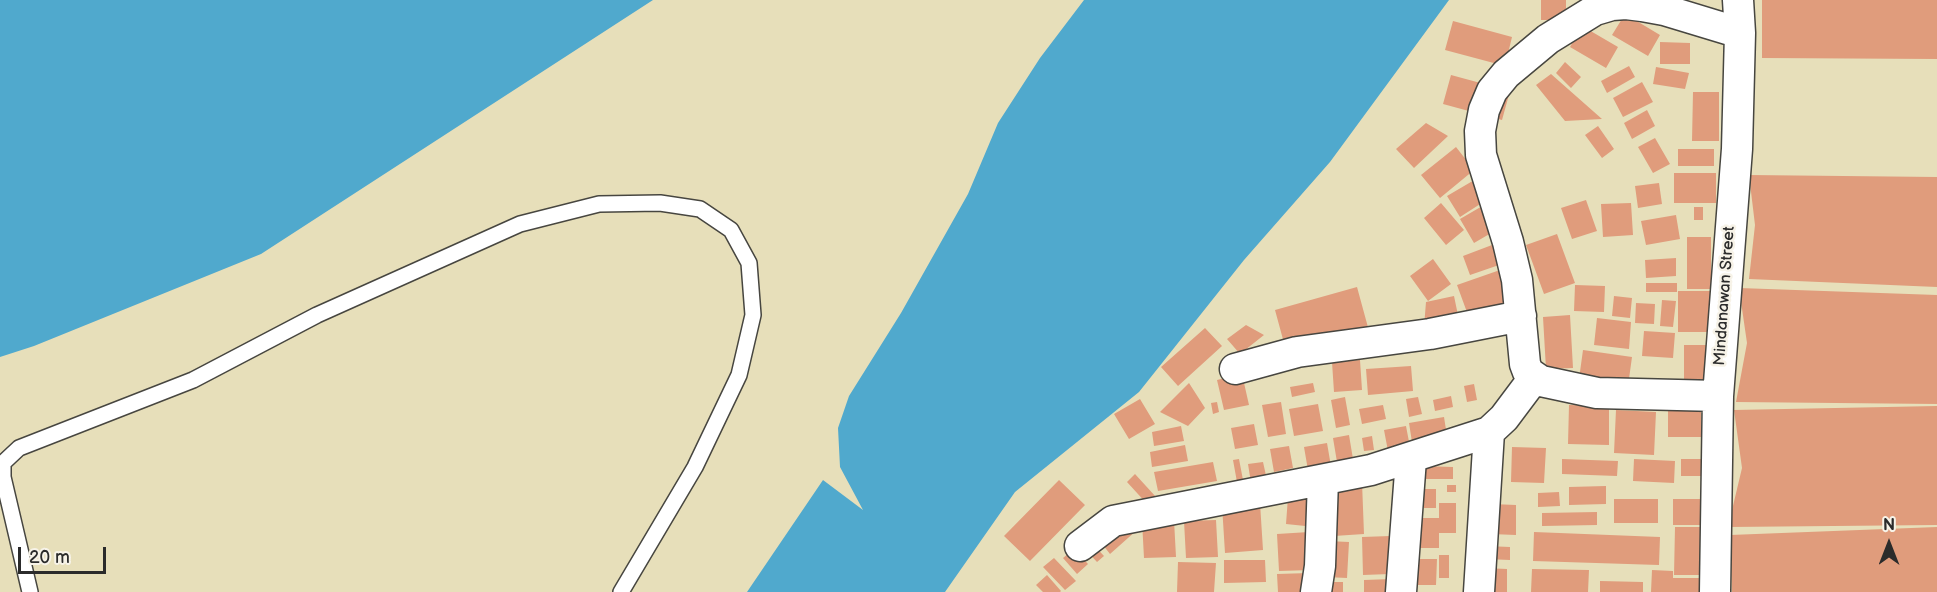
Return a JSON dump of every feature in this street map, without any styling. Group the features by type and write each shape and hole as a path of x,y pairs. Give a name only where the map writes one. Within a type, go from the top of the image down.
{"street":[{"name":"Mindanawan Street","path":"1715,592 1718,396 1737,149 1740,33 1738,0"},
{"path":"1718,396 1597,393 1534,378 1525,364 1517,280 1508,242 1481,155 1480,130 1484,110 1492,91 1506,74 1548,39 1595,10 1626,4 1664,10 1740,33"},
{"path":"1235,369 1298,352 1430,334 1521,316"},
{"path":"1080,546 1113,521 1371,470 1490,432 1504,418 1534,378"},
{"path":"1479,592 1490,432"},
{"path":"1401,592 1411,459"},
{"path":"1316,592 1320,566 1323,480"}],"lane":[{"path":"30,592 3,477 3,463 19,448 193,380 317,315 520,224 599,204 660,203 700,209 731,230 749,263 753,315 739,375 695,468 621,592"}],"water":[{"path":"0,0 653,0 261,254 34,346 0,357"},
{"path":"1084,0 1449,0 1330,162 1244,260 1139,392 1015,492 945,592 747,592 823,480 863,510 840,467 838,428 849,396 901,313 968,194 998,123 1040,58"}],"building":[{"path":"1541,0 1566,0 1566,20 1541,20"},
{"path":"1762,0 1937,0 1937,59 1762,58"},
{"path":"1625,14 1660,35 1648,56 1612,35"},
{"path":"1453,21 1512,37 1505,66 1445,50"},
{"path":"1582,26 1618,47 1606,68 1570,47"},
{"path":"1660,42 1690,43 1690,64 1660,64"},
{"path":"1565,62 1581,77 1571,88 1556,73"},
{"path":"1629,66 1635,77 1607,93 1601,81"},
{"path":"1656,67 1689,73 1685,89 1653,84"},
{"path":"1551,74 1602,119 1565,121 1536,85"},
{"path":"1451,75 1510,91 1502,120 1443,104"},
{"path":"1642,82 1653,102 1623,117 1613,98"},
{"path":"1693,92 1719,92 1719,141 1692,141"},
{"path":"1647,110 1655,126 1632,139 1624,123"},
{"path":"1426,123 1448,136 1414,168 1396,149"},
{"path":"1598,126 1614,149 1602,158 1585,135"},
{"path":"1655,138 1670,164 1653,173 1638,147"},
{"path":"1456,147 1474,170 1440,198 1421,175"},
{"path":"1678,149 1714,149 1714,166 1678,166"},
{"path":"1674,173 1716,173 1716,203 1674,203"},
{"path":"1749,175 1937,177 1937,287 1749,279 1755,225"},
{"path":"1476,179 1488,199 1460,217 1447,196"},
{"path":"1659,183 1662,204 1638,208 1635,186"},
{"path":"1586,200 1597,231 1572,239 1561,208"},
{"path":"1441,203 1464,230 1446,245 1424,218"},
{"path":"1631,203 1633,235 1603,237 1601,204"},
{"path":"1484,205 1498,229 1474,243 1460,219"},
{"path":"1694,207 1703,207 1703,220 1694,220"},
{"path":"1676,215 1680,239 1646,245 1641,221"},
{"path":"1557,234 1575,283 1544,294 1526,245"},
{"path":"1687,237 1711,237 1711,289 1687,289"},
{"path":"1492,245 1499,265 1470,275 1463,256"},
{"path":"1676,258 1676,276 1646,278 1645,260"},
{"path":"1433,259 1451,284 1428,301 1410,276"},
{"path":"1500,270 1510,301 1468,315 1457,285"},
{"path":"1646,283 1677,283 1677,292 1646,292"},
{"path":"1575,285 1605,286 1604,312 1574,311"},
{"path":"1357,287 1369,331 1287,354 1275,310"},
{"path":"1739,288 1937,295 1937,404 1736,402 1747,343"},
{"path":"1678,291 1714,291 1713,332 1678,332"},
{"path":"1454,296 1459,320 1424,327 1426,302"},
{"path":"1614,296 1632,298 1630,318 1612,316"},
{"path":"1662,300 1676,301 1673,327 1660,326"},
{"path":"1636,303 1655,304 1654,324 1635,323"},
{"path":"1570,315 1573,368 1546,369 1543,317"},
{"path":"1597,318 1631,322 1629,349 1594,345"},
{"path":"1246,325 1264,335 1240,354 1227,339"},
{"path":"1205,328 1222,346 1178,386 1161,367"},
{"path":"1644,331 1675,333 1673,358 1642,356"},
{"path":"1684,345 1708,345 1708,379 1684,379"},
{"path":"1583,350 1632,357 1628,386 1579,379"},
{"path":"1360,360 1362,390 1334,392 1332,362"},
{"path":"1411,366 1413,391 1368,395 1366,369"},
{"path":"1242,374 1249,405 1224,410 1217,380"},
{"path":"1189,383 1205,408 1188,426 1160,412"},
{"path":"1313,383 1315,392 1292,397 1290,387"},
{"path":"1474,384 1477,400 1467,402 1464,386"},
{"path":"1451,396 1453,407 1435,411 1433,400"},
{"path":"1345,397 1350,425 1336,428 1331,400"},
{"path":"1418,397 1422,414 1409,417 1406,399"},
{"path":"1140,399 1155,424 1129,439 1114,414"},
{"path":"1668,399 1701,399 1701,437 1668,437"},
{"path":"1217,402 1219,412 1213,414 1211,403"},
{"path":"1281,402 1286,434 1268,437 1262,405"},
{"path":"1318,404 1323,431 1294,436 1289,409"},
{"path":"1383,405 1386,419 1362,424 1359,409"},
{"path":"1569,405 1609,406 1609,445 1568,444"},
{"path":"1937,406 1937,525 1728,527 1742,468 1734,410"},
{"path":"1616,410 1656,412 1654,455 1614,453"},
{"path":"1444,417 1447,436 1412,442 1409,423"},
{"path":"1254,424 1258,445 1235,449 1231,428"},
{"path":"1181,426 1184,441 1154,446 1152,432"},
{"path":"1406,426 1410,447 1388,451 1384,430"},
{"path":"1349,435 1353,459 1337,462 1333,438"},
{"path":"1372,436 1374,450 1364,451 1362,438"},
{"path":"1327,443 1332,472 1309,476 1304,447"},
{"path":"1185,445 1188,461 1152,467 1150,452"},
{"path":"1289,446 1293,468 1274,472 1270,449"},
{"path":"1512,447 1546,448 1544,483 1511,482"},
{"path":"1239,459 1243,480 1237,482 1233,460"},
{"path":"1562,459 1618,461 1617,476 1562,474"},
{"path":"1634,459 1675,461 1674,483 1633,481"},
{"path":"1681,459 1706,459 1706,476 1681,476"},
{"path":"1213,462 1217,481 1158,491 1154,472"},
{"path":"1263,462 1267,480 1251,483 1248,464"},
{"path":"1421,466 1453,467 1453,479 1421,479"},
{"path":"1135,474 1156,497 1148,505 1127,482"},
{"path":"1059,480 1085,505 1030,561 1004,536"},
{"path":"1362,482 1364,534 1334,536 1331,483"},
{"path":"1447,485 1456,485 1456,492 1447,492"},
{"path":"1606,486 1606,504 1569,505 1569,487"},
{"path":"1424,489 1436,489 1436,508 1424,508"},
{"path":"1559,492 1560,506 1538,507 1538,493"},
{"path":"1288,497 1318,500 1315,527 1286,524"},
{"path":"1614,499 1658,499 1658,523 1614,523"},
{"path":"1673,499 1707,499 1707,525 1673,525"},
{"path":"1260,503 1263,550 1225,553 1222,505"},
{"path":"1439,503 1456,503 1456,533 1439,533 1439,548 1410,548 1410,518 1439,518"},
{"path":"1492,504 1516,505 1516,535 1491,534"},
{"path":"1597,512 1597,525 1542,526 1542,513"},
{"path":"1174,520 1176,557 1144,558 1142,521"},
{"path":"1216,520 1218,557 1186,558 1184,521"},
{"path":"1129,522 1137,530 1110,554 1103,545"},
{"path":"1675,527 1710,527 1709,575 1674,575"},
{"path":"1937,527 1937,592 1732,592 1730,535"},
{"path":"1309,532 1311,570 1279,571 1277,534"},
{"path":"1534,532 1660,537 1659,565 1533,561"},
{"path":"1390,536 1390,574 1363,575 1362,537"},
{"path":"1327,541 1349,542 1347,578 1326,577"},
{"path":"1091,542 1104,556 1097,562 1084,548"},
{"path":"1486,546 1510,547 1510,560 1486,559"},
{"path":"1074,549 1088,564 1077,574 1063,558"},
{"path":"1439,555 1449,555 1449,578 1439,578"},
{"path":"1054,558 1076,581 1065,590 1043,567"},
{"path":"1410,559 1437,559 1436,585 1410,585"},
{"path":"1224,560 1265,560 1266,582 1224,583"},
{"path":"1178,562 1216,563 1214,592 1177,592"},
{"path":"1484,568 1507,569 1507,592 1483,592"},
{"path":"1532,569 1589,570 1588,592 1531,592"},
{"path":"1652,570 1673,571 1673,578 1707,578 1707,592 1651,592"},
{"path":"1309,573 1309,592 1278,592 1277,574"},
{"path":"1047,575 1060,592 1043,592 1036,585"},
{"path":"1392,579 1393,592 1364,592 1364,580"},
{"path":"1600,581 1643,582 1643,592 1600,592"},
{"path":"1321,582 1343,582 1343,592 1321,592"}]}
